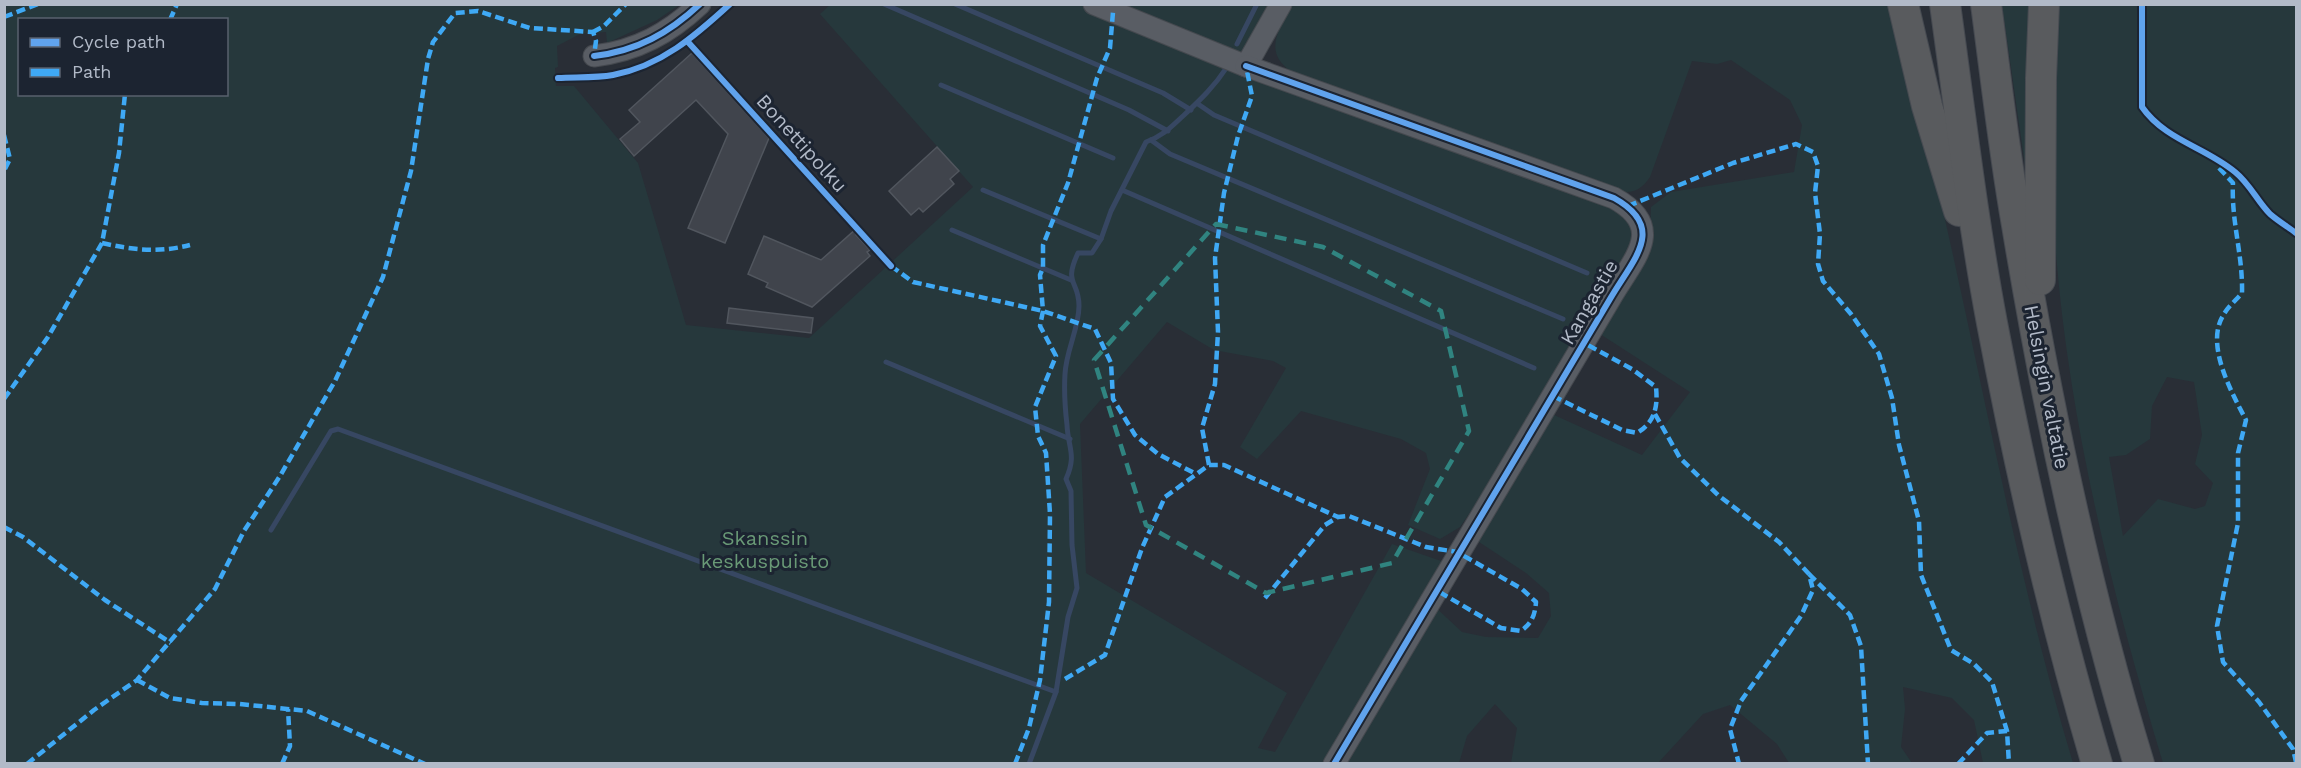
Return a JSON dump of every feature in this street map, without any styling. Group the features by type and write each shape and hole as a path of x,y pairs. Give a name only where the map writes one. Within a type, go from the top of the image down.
{"highway":[{"path":"1903,4 1927,106 1992,323"},
{"name":"Helsingin valtatie","path":"1945,4 1976,231 1992,323 2044,571 2097,764"},
{"name":"Helsingin valtatie","path":"1986,4 2016,223 2039,349 2075,524 2117,691 2139,764"},
{"path":"2039,349 2041,78 2044,4"}],"street":[{"path":"594,56 615,54 657,38 675,27 700,4"},
{"path":"1094,4 1246,66 1281,4"},
{"name":"Kangastie","path":"1246,66 1614,198 1636,212 1642,221 1644,232 1641,244 1610,299 1334,764"}],"highlighted area":[{"path":"1216,224 1323,247 1441,311 1469,431 1392,563 1266,593 1146,525 1094,360"}],"green space":[{"name":"Skanssin keskuspuisto","path":"4,5 679,5 657,20 607,43 606,32 580,34 557,46 556,86 574,86 638,163 686,325 809,338 973,187 820,14 830,5 1268,5 1252,39 1250,72 1608,204 1628,223 1633,240 1633,248 1522,437 1460,527 1440,539 1408,525 1430,469 1426,453 1401,439 1301,411 1257,459 1240,447 1286,368 1273,361 1214,350 1167,322 1080,424 1086,573 1287,693 1258,748 1275,752 1392,544 1444,562 1326,763 5,763"},
{"path":"1291,5 1892,5 1935,176 2033,617 2073,763 1983,763 1974,720 1952,698 1903,687 1905,709 1901,747 1912,763 1789,763 1777,744 1730,705 1703,714 1658,763 1511,763 1517,728 1495,704 1467,736 1459,763 1340,763 1433,605 1462,632 1486,637 1538,638 1551,616 1549,593 1526,573 1476,540 1552,414 1642,455 1690,392 1600,334 1650,238 1651,207 1671,192 1794,172 1802,125 1790,100 1731,60 1717,64 1692,61 1650,177 1637,190 1618,192 1296,75 1285,67 1276,51 1277,34"},
{"path":"2002,5 2037,5 2027,175 2025,165"},
{"path":"2056,5 2296,5 2296,763 2163,763 2111,575 2083,447 2072,383 2056,254 2052,192 2052,98","holes":["2167,377 2194,382 2202,435 2195,464 2213,483 2205,506 2195,509 2158,499 2123,536 2109,457 2126,455 2150,439 2152,406"]}],"building":[{"path":"692,53 769,138 725,243 688,228 728,134 696,100 634,156 620,139 640,122 629,110"},
{"path":"937,147 959,171 950,179 954,184 923,212 919,208 911,215 889,191"},
{"path":"856,229 856,235 870,250 867,252 870,256 812,307 766,287 768,283 748,274 764,236 821,260"},
{"path":"729,308 813,318 811,333 727,323"}],"waterway":[{"path":"884,4 1129,110 1168,131"},
{"path":"955,4 1163,93 1191,110"},
{"path":"1237,44 1257,4"},
{"path":"1029,764 1056,692 1068,617 1077,588 1072,545 1071,491 1066,479 1071,464 1071,452 1065,393 1066,365 1079,306 1072,277 1074,263 1078,253 1092,253 1101,239 1111,211 1146,142 1175,124 1217,81 1227,67"},
{"path":"941,85 1113,158"},
{"path":"1198,104 1214,115 1587,273"},
{"path":"1151,140 1170,154 1563,319"},
{"path":"983,190 1101,239"},
{"path":"1122,190 1534,368"},
{"path":"952,230 1071,280"},
{"path":"886,362 1070,439"},
{"path":"271,530 331,431 338,429 1056,692"}],"marked path":[{"path":"4,17 38,4"},
{"path":"171,18 177,4"},
{"path":"593,32 604,26 626,4"},
{"path":"27,764 94,710 137,680 215,589 244,531 280,476 335,381 383,277 411,171 428,59 433,42 455,13 478,11 530,28 593,32 596,41 594,56"},
{"path":"1015,764 1029,728 1040,680 1049,602 1050,514 1046,453 1038,436 1035,407 1056,356 1040,326 1043,311 1040,275 1043,268 1043,245 1068,183 1097,78 1110,48 1113,12"},
{"path":"1209,465 1202,428 1215,384 1218,332 1215,258 1224,193 1238,136 1252,96 1246,66"},
{"path":"4,399 48,337 102,243 119,153 125,96"},
{"path":"4,135 10,159 4,171"},
{"path":"1628,206 1733,163 1796,144 1813,152 1818,166 1815,193 1820,234 1818,264 1823,281 1851,314 1879,354 1892,398 1899,445 1919,521 1921,575 1951,650 1974,664 1992,682 2007,731 2009,764"},
{"path":"2219,168 2233,183 2242,293 2226,311 2219,326 2218,354 2228,383 2246,420 2238,453 2238,523 2217,626 2223,662 2259,702 2293,749 2296,762"},
{"path":"102,243 146,250 190,245"},
{"path":"891,266 913,282 1043,311 1095,329 1111,363 1113,399 1135,435 1158,454 1196,474"},
{"path":"1553,396 1622,430 1637,433 1651,419 1656,407 1656,387 1632,369 1584,343"},
{"path":"1655,414 1680,458 1718,495 1779,542 1809,574 1813,590 1801,616 1741,701 1730,729 1739,764"},
{"path":"1065,679 1105,655 1142,548 1165,497 1209,465 1224,465 1338,517"},
{"path":"1265,598 1325,525 1338,517 1349,516 1426,547 1457,552 1522,589 1536,602 1535,611 1530,622 1521,631 1501,628 1436,590"},
{"path":"4,527 23,537 105,600 171,643"},
{"path":"1809,574 1850,615 1861,646 1868,764"},
{"path":"137,680 170,698 202,703 240,704 307,711 425,764"},
{"path":"282,764 290,746 288,709"},
{"path":"1958,764 1987,733 2007,731"}],"cycle path":[{"path":"594,56 624,50 652,39 676,24 700,4"},
{"path":"558,78 613,75 647,65 690,38 730,4"},
{"path":"2142,4 2142,107 2162,128 2235,172 2270,214 2296,233"},
{"name":"Bonettipolku","path":"688,42 891,266"},
{"path":"1246,66 1614,198 1630,209 1639,221 1643,233 1636,257 1334,764"}]}
